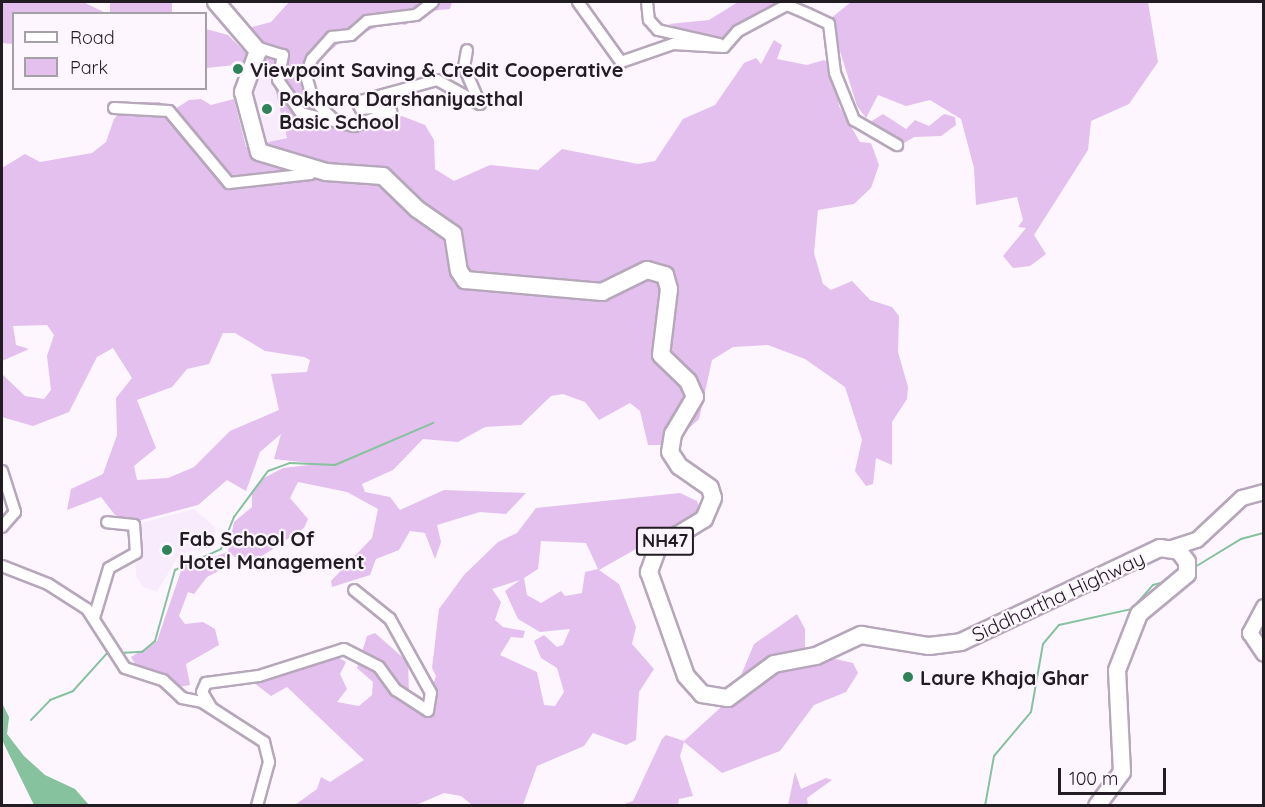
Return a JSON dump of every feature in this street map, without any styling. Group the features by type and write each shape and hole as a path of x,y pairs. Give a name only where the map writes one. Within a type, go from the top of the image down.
{"highway":[{"path":"216,2 256,47"},
{"name":"Siddhartha Highway","path":"256,47 243,92 256,147 263,155 307,162 326,172 383,176 417,209 453,234 459,271 470,282 501,279 602,292 647,270 664,276 669,289 661,355 694,392 690,411 671,440 670,452 679,466 710,488 713,498 704,519 658,547 649,572 686,676 702,694 728,698 774,664 816,656 861,635 929,646 961,642 1147,554 1172,548 1184,556 1189,569 1139,614 1124,650 1115,679 1122,772 1097,806"}],"main road":[{"path":"1172,548 1197,540 1242,498 1263,492"},
{"path":"1263,606 1250,633 1263,654"}],"street":[{"path":"338,123 313,100 306,76 312,59 332,37 351,35 367,21 416,15 433,2"},
{"path":"578,2 621,62 673,44 724,47"},
{"path":"647,2 650,20 658,30 724,47"},
{"path":"724,47 738,32 787,5 829,24 835,73 854,120 897,145"},
{"path":"256,47 284,54 278,80 294,106 338,123 354,126 387,117 389,108 361,109 357,102 437,80 480,104 464,67 466,50"},
{"path":"114,108 169,111 229,183 303,171 326,172"},
{"path":"2,471 15,512 2,527"},
{"path":"94,618 109,568 136,553 134,525 107,522"},
{"path":"2,566 61,591 94,618 131,672 163,680 182,698 211,707 268,749 257,806"},
{"path":"211,707 202,692 206,683 259,676 344,649 379,667 396,690 428,711 431,698 426,681 390,619 354,590"}],"shaded area":[{"name":"Pokhara Darshaniyasthal Basic School","path":"254,71 271,72 287,137 263,144 251,88"},
{"name":"Fab School Of Hotel Management","path":"194,509 215,527 214,545 180,554 157,592 143,587 136,576 134,525"},
{"path":"2,703 9,717 7,734 24,756 45,775 75,789 89,805 34,805 2,740"}],"green space":[{"path":"2,2 83,2 104,12 12,12 12,44 2,43"},
{"path":"110,2 172,2 172,12 110,12"},
{"path":"289,2 452,2 450,9 429,11 405,25 389,22 339,43 304,74 312,101 340,127 364,129 402,116 425,125 434,140 435,169 454,181 490,165 538,170 562,149 638,164 655,161 683,119 715,105 744,63 756,58 761,64 774,40 782,45 777,59 807,65 824,60 833,68 839,106 860,142 871,143 879,165 871,188 854,204 818,210 814,253 823,284 831,290 852,281 870,300 892,307 899,316 898,352 908,387 907,399 892,422 892,465 876,458 873,484 866,486 855,471 862,440 845,387 805,359 768,345 733,347 712,360 699,419 670,445 648,445 640,411 630,403 599,420 585,402 563,394 551,396 521,425 485,427 458,442 423,439 393,470 362,484 365,492 390,497 400,510 444,490 526,493 506,514 480,512 437,525 441,542 435,559 425,533 410,531 399,550 376,559 370,575 332,587 331,581 372,538 378,509 347,492 298,482 290,498 308,519 304,528 259,558 238,559 228,552 234,522 252,507 252,493 262,479 283,468 318,464 274,459 281,434 260,452 246,491 227,480 198,505 134,522 115,515 101,497 67,510 71,489 103,474 117,435 116,398 132,378 113,348 97,357 69,412 33,426 2,417 2,374 25,396 44,399 51,390 47,356 54,335 47,325 13,326 16,345 29,349 2,361 2,168 25,154 40,162 92,153 106,142 114,119 129,102 159,102 175,109 189,100 201,99 211,105 234,99 246,147 287,138 271,72 254,71 248,28 271,22","holes":["223,333 235,333 265,351 310,360 307,372 271,374 279,410 230,431 194,467 168,478 137,480 134,466 156,448 137,400 172,387 187,369 209,364"]},
{"path":"738,2 780,2 724,38 689,35 669,24 709,20"},
{"path":"851,2 1148,2 1158,62 1129,104 1091,121 1088,150 1034,235 1046,254 1030,266 1013,268 1003,256 1026,228 1018,227 1023,220 1017,197 976,205 974,168 961,119 930,100 906,106 878,95 866,118 857,106 830,19"},
{"path":"207,29 228,35 246,53 245,64 207,68"},
{"path":"883,114 906,129 915,120 929,126 944,114 955,117 956,125 941,136 914,137 901,145 867,124"},
{"path":"680,493 697,501 701,512 599,570 619,584 636,627 632,644 654,669 639,692 636,740 626,745 593,733 584,746 537,766 523,805 472,805 461,796 444,793 416,805 295,805 317,789 321,777 330,782 364,760 287,687 271,696 250,680 333,654 346,662 340,674 347,689 337,702 359,706 372,695 373,682 357,668 367,636 375,633 408,662 409,694 424,710 436,676 432,668 439,609 464,575 498,542 517,533 536,508","holes":["541,541 586,543 598,569 585,572 582,593 565,596 561,591 541,603 527,595 524,578 538,569","520,580 505,591 518,619 540,632 570,629 563,645 557,647 544,635 534,641 541,658 557,668 564,692 555,706 544,705 537,672 500,655 511,637 523,638 525,631 503,627 495,620 501,602 492,589"]},
{"path":"228,552 224,568 207,577 194,594 188,592 179,616 185,624 203,622 215,629 219,645 186,664 190,685 179,687 162,673 137,667 131,657 157,641 182,568"},
{"path":"797,614 805,629 805,652 853,663 858,673 846,692 814,705 780,751 722,773 684,742 680,756 693,796 679,799 678,805 618,806 633,801 662,739 666,735 684,741 732,697 754,644"},
{"path":"795,772 801,789 826,778 832,780 807,798 808,805 788,805"}],"waterway":[{"path":"120,653 142,652 155,641 175,570 221,549 234,517 268,471 290,463 335,465 433,423"},
{"path":"1195,567 1241,539 1264,533"},
{"path":"985,806 994,756 1031,712 1043,644 1059,625 1132,609 1153,585 1168,581"},
{"path":"31,720 50,700 73,691 109,651"}],"place":[{"name":"Viewpoint Saving & Credit Cooperative","path":"238,69"},
{"name":"Pokhara Darshaniyasthal Basic School","path":"267,109"},
{"name":"Fab School Of Hotel Management","path":"167,550"},
{"name":"Laure Khaja Ghar","path":"908,677"}]}
